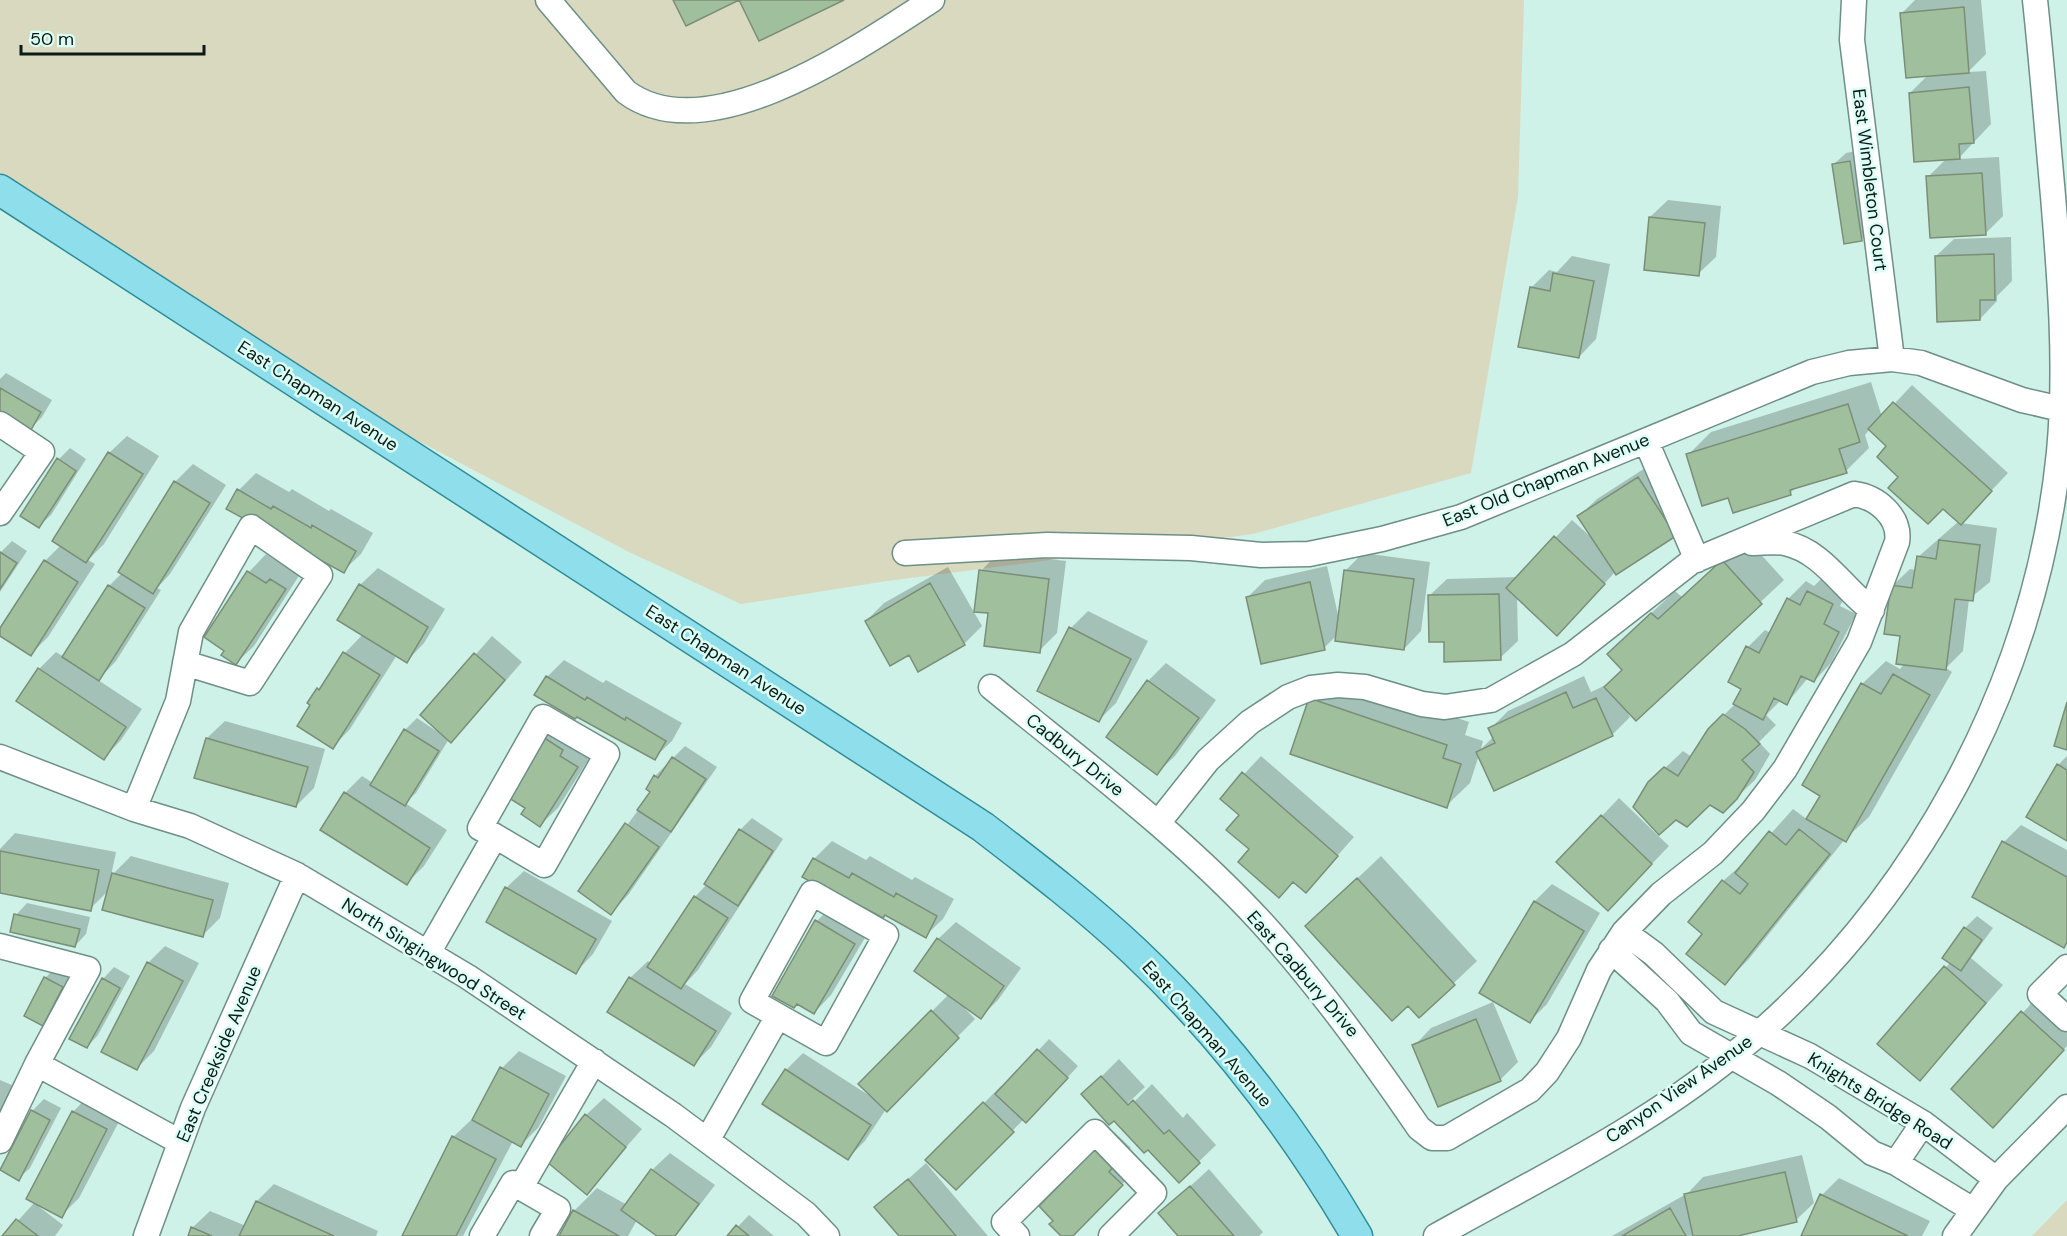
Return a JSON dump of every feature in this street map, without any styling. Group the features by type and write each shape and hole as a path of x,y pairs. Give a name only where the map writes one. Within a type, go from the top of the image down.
{"main road":[{"name":"East Chapman Avenue","path":"0,190 983,827 1059,886 1133,950 1178,994 1287,1126 1357,1236"}],"street":[{"path":"548,0 626,92 640,103 681,111 723,106 767,94 883,32 932,0"},
{"name":"East Wimbleton Court","path":"1854,0 1852,40 1892,359"},
{"name":"Canyon View Avenue","path":"1436,1236 1594,1148 1731,1057 1759,1033 1856,932 1889,890 1932,827 1967,762 2000,693 2025,620 2046,542 2057,464 2061,409 2062,304 2035,0"},
{"name":"East Old Chapman Avenue","path":"905,553 1047,545 1191,548 1261,555 1309,554 1382,539 1461,517 1812,372 1849,363 1892,359 1921,363 2022,400 2061,409"},
{"path":"0,424 42,452 0,513"},
{"path":"1646,441 1697,560"},
{"path":"1158,823 1208,760 1250,722 1288,697 1311,688 1338,685 1365,687 1422,704 1445,707 1491,700 1573,654 1670,577 1697,560 1854,494 1869,496 1892,516 1899,530 1898,542 1860,642 1785,769 1754,811 1713,853 1661,894 1618,941 1642,976 1667,1001 1690,1033 1778,1083 1828,1117 1872,1153 1896,1162 1973,1210"},
{"path":"134,808 178,701 185,663 191,632 251,527 320,575 250,683 185,663"},
{"path":"1740,543 1785,543 1819,559 1853,596 1872,610"},
{"name":"Cadbury Drive","path":"992,687 1158,823"},
{"path":"543,717 607,754 544,865 495,836 480,828 543,717"},
{"name":"North Singingwood Street","path":"0,757 134,808 190,826 297,875 428,953 594,1061 708,1139 806,1214 823,1234"},
{"name":"East Cadbury Drive","path":"1158,823 1260,921 1357,1037 1419,1128 1432,1138 1448,1138 1472,1125 1530,1090 1547,1072 1569,1038 1587,993 1618,941"},
{"path":"428,953 495,836"},
{"name":"East Creekside Avenue","path":"146,1236 193,1108 297,875"},
{"path":"812,893 886,936 826,1043 778,1016 752,1001 812,893"},
{"name":"Knights Bridge Road","path":"1618,941 1654,954 1714,1012 1810,1056 1923,1123 1996,1179"},
{"path":"0,946 88,969 37,1064 0,1141"},
{"path":"2067,967 2040,994 2067,1018"},
{"path":"708,1139 778,1016"},
{"path":"521,1187 594,1061"},
{"path":"37,1064 180,1142"},
{"path":"1955,1236 1996,1179 2067,1107"},
{"path":"1896,1162 1923,1123"},
{"path":"1017,1236 1004,1222 1095,1132 1154,1193 1111,1236"},
{"path":"482,1236 513,1183 558,1209 542,1236"}],"green space":[{"path":"0,0 1524,0 1518,196 1471,473 1253,534 887,581 741,604 629,552 201,326 0,201"},
{"path":"2067,1200 2067,1236 2032,1236"}],"building":[{"path":"673,0 739,0 686,26"},
{"path":"739,0 844,0 759,41"},
{"path":"1964,7 1969,73 1906,78 1900,13"},
{"path":"1969,87 1974,143 1959,144 1960,159 1914,162 1909,93"},
{"path":"1850,161 1862,241 1844,244 1832,164"},
{"path":"1982,173 1986,235 1930,238 1926,176"},
{"path":"1649,217 1705,223 1699,276 1644,270"},
{"path":"1994,254 1995,300 1980,300 1980,320 1937,322 1935,256"},
{"path":"1553,273 1594,281 1579,358 1518,347 1530,287 1550,291"},
{"path":"0,388 41,412 31,430 0,412"},
{"path":"1893,402 1992,491 1961,525 1943,509 1928,524 1888,488 1898,477 1877,457 1886,446 1868,429"},
{"path":"1848,404 1860,442 1839,449 1847,473 1790,490 1791,495 1733,513 1728,498 1702,506 1686,454"},
{"path":"108,452 143,474 86,563 52,541"},
{"path":"57,458 76,471 39,528 20,516"},
{"path":"1638,477 1676,536 1616,575 1577,516"},
{"path":"174,481 210,503 153,594 118,572"},
{"path":"237,489 271,509 273,506 311,528 312,525 356,551 344,573 226,509"},
{"path":"1554,536 1605,584 1557,636 1506,588"},
{"path":"1939,540 1980,545 1973,601 1955,599 1946,670 1896,664 1900,636 1884,634 1891,585 1912,588 1917,556 1936,559"},
{"path":"0,552 17,563 0,589"},
{"path":"44,560 78,582 31,656 0,636 0,628"},
{"path":"1722,560 1762,604 1636,721 1604,687 1622,670 1607,654 1651,613 1658,619"},
{"path":"979,570 1049,579 1040,653 984,646 988,613 974,612"},
{"path":"1344,570 1414,579 1404,650 1335,641"},
{"path":"247,571 266,583 270,579 286,589 236,665 221,655 224,651 204,637"},
{"path":"1310,582 1325,650 1261,664 1246,597"},
{"path":"930,583 965,645 918,672 909,655 890,666 865,621"},
{"path":"359,584 428,627 407,663 337,620"},
{"path":"108,585 145,608 99,681 62,657"},
{"path":"1807,591 1833,604 1824,624 1839,632 1814,682 1801,676 1787,705 1774,698 1763,720 1733,704 1741,689 1728,682 1746,646 1759,653 1787,598 1800,605"},
{"path":"1499,594 1501,660 1444,662 1444,642 1429,642 1428,595"},
{"path":"1069,627 1131,659 1099,722 1037,691"},
{"path":"343,652 380,675 333,749 297,726 310,705 307,703 317,688 319,690"},
{"path":"474,653 505,680 451,743 420,715"},
{"path":"38,668 126,727 104,760 16,701"},
{"path":"1893,674 1930,695 1846,842 1806,819 1820,796 1802,785 1861,683 1881,694"},
{"path":"546,676 585,700 587,697 666,741 655,760 534,695"},
{"path":"1147,680 1199,718 1157,775 1106,737"},
{"path":"1566,692 1573,708 1596,698 1613,736 1494,791 1476,752 1495,743 1488,728"},
{"path":"1309,698 1447,745 1443,758 1461,764 1447,808 1290,754"},
{"path":"2067,702 2067,750 2054,746"},
{"path":"1723,714 1745,729 1760,744 1742,760 1754,772 1737,799 1723,813 1710,805 1687,827 1676,820 1659,835 1633,807 1648,782 1664,767 1678,776 1708,729"},
{"path":"404,729 439,751 405,806 370,785"},
{"path":"543,737 563,750 560,756 578,767 540,827 521,814 525,808 506,796"},
{"path":"206,738 308,767 296,807 194,778"},
{"path":"672,757 706,779 671,832 637,810 650,792 646,789 654,775 658,778"},
{"path":"2057,764 2067,770 2067,841 2026,817"},
{"path":"1242,772 1338,856 1306,893 1293,882 1279,898 1238,862 1249,849 1226,830 1239,815 1220,799"},
{"path":"344,792 430,848 407,885 320,830"},
{"path":"1601,815 1652,864 1608,911 1556,862"},
{"path":"625,823 659,847 611,915 578,891"},
{"path":"739,829 773,851 738,906 704,884"},
{"path":"1799,829 1830,854 1725,985 1686,954 1702,934 1688,922 1722,880 1740,894 1748,884 1735,873 1769,831 1786,845"},
{"path":"2002,841 2067,877 2067,942 2064,948 1972,897"},
{"path":"0,851 99,870 91,911 0,893"},
{"path":"813,858 849,878 852,873 894,897 896,893 937,916 926,938 885,915 883,918 802,877"},
{"path":"112,873 213,900 203,937 102,910"},
{"path":"1357,878 1455,985 1419,1018 1408,1006 1392,1021 1305,926"},
{"path":"505,887 596,939 576,974 486,922"},
{"path":"694,896 728,918 681,989 647,967"},
{"path":"1534,901 1584,931 1530,1023 1479,993"},
{"path":"14,914 80,929 75,947 10,932"},
{"path":"815,920 855,944 814,1014 797,1004 794,1008 772,996"},
{"path":"1964,927 1982,940 1961,971 1942,958"},
{"path":"937,938 1004,986 981,1019 914,971"},
{"path":"147,962 183,981 137,1070 101,1052"},
{"path":"1944,966 1986,1003 1920,1081 1877,1044"},
{"path":"44,977 63,987 43,1026 24,1016"},
{"path":"629,977 716,1031 694,1066 607,1012"},
{"path":"102,978 120,988 87,1048 69,1039"},
{"path":"931,1010 959,1038 887,1112 858,1084"},
{"path":"2021,1011 2064,1050 1993,1128 1951,1089"},
{"path":"1476,1019 1501,1081 1438,1107 1412,1045"},
{"path":"1037,1049 1068,1078 1026,1123 995,1094"},
{"path":"500,1067 549,1094 521,1147 472,1120"},
{"path":"785,1069 871,1125 848,1160 762,1104"},
{"path":"1101,1076 1128,1105 1133,1100 1164,1134 1169,1130 1200,1163 1179,1183 1148,1150 1144,1153 1114,1121 1109,1125 1081,1094"},
{"path":"983,1102 1014,1132 956,1190 925,1160"},
{"path":"31,1110 50,1120 19,1181 0,1170"},
{"path":"72,1111 107,1129 62,1218 26,1199"},
{"path":"585,1114 626,1147 587,1195 547,1162"},
{"path":"452,1136 496,1159 456,1236 402,1236"},
{"path":"1096,1148 1114,1166 1109,1172 1123,1185 1073,1236 1061,1236 1049,1224 1053,1221 1039,1206"},
{"path":"651,1169 699,1204 675,1236 657,1236 621,1210"},
{"path":"1785,1172 1797,1222 1738,1236 1693,1236 1684,1194"},
{"path":"908,1179 956,1236 899,1236 874,1207"},
{"path":"1190,1186 1234,1236 1178,1236 1158,1213"},
{"path":"1820,1194 1908,1236 1801,1236"},
{"path":"256,1201 334,1236 239,1236"},
{"path":"1670,1208 1686,1236 1622,1236"},
{"path":"573,1210 619,1236 559,1236"},
{"path":"16,1219 38,1236 2,1236"},
{"path":"736,1225 749,1236 727,1236"},
{"path":"191,1227 212,1236 188,1236"}]}
